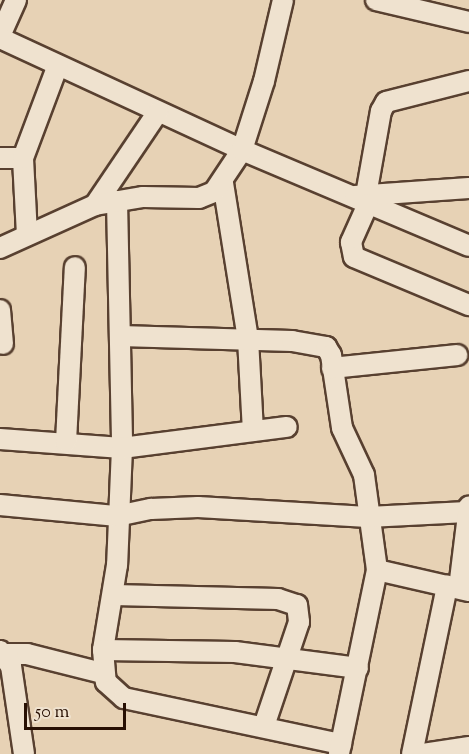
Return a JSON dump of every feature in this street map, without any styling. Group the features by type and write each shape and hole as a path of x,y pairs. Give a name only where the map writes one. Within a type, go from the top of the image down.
{"street":[{"path":"15,0 0,37 242,150 363,199 469,246"},
{"path":"0,248 95,205 117,201 200,198 223,183 242,150 264,81 283,0"},
{"path":"376,0 436,7 469,22"},
{"path":"27,235 23,158 58,65"},
{"path":"469,81 386,102 381,111 363,199 351,242 354,257 469,305"},
{"path":"95,205 158,112"},
{"path":"0,158 23,158"},
{"path":"223,183 248,339 253,431"},
{"path":"363,199 469,188"},
{"path":"117,201 122,448 114,595 103,650 102,673 109,689 124,698 264,726 340,749 377,570 364,475 342,428 332,368 326,348 248,339 120,336"},
{"path":"66,442 75,267"},
{"path":"0,310 3,344"},
{"path":"332,368 457,355"},
{"path":"0,439 66,442 122,448 287,427"},
{"path":"0,505 117,516 151,509 198,507 368,517 468,509 458,588 412,754"},
{"path":"377,570 458,588"},
{"path":"114,595 290,601 297,605 299,622 264,726"},
{"path":"103,650 286,657 358,668"},
{"path":"3,653 40,657 102,673"},
{"path":"3,653 11,666 24,754"},
{"path":"423,754 469,747"}]}
